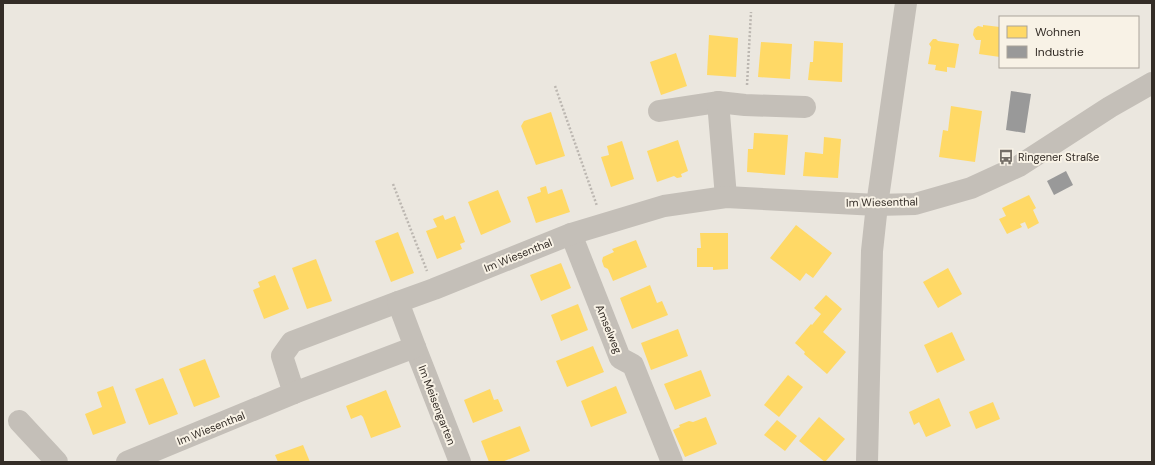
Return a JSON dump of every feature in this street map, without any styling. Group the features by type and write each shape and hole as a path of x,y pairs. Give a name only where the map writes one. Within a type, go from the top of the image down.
{"street":[{"path":"867,462 872,251 877,204 906,3"},
{"name":"Im Wiesenthal","path":"294,393 282,356 292,342 434,289 571,234 603,223 664,206 726,197 877,204 915,204 971,188 1019,166 1110,107 1152,84"},
{"path":"718,102 726,197"},
{"path":"659,111 718,102 745,105 805,107"},
{"name":"Amselweg","path":"571,234 620,358 633,365 672,462"},
{"path":"398,302 415,347"},
{"name":"Im Wiesenthal","path":"127,462 294,393 415,347"},
{"name":"Im Meisengarten","path":"415,347 460,462"},
{"path":"19,421 58,462"}],"path":[{"path":"745,105 751,12"},
{"path":"555,86 603,223"},
{"path":"393,184 434,289"}],"building: Wohnen":[{"path":"983,25 999,27 999,57 979,54 981,40 976,40 973,35 974,29 978,26 983,27"},
{"path":"709,35 738,38 736,77 707,75"},
{"path":"933,39 959,44 955,68 947,67 947,72 935,70 936,65 928,64 931,47 929,44"},
{"path":"814,41 843,43 842,82 808,80 810,62 813,62"},
{"path":"761,42 792,44 790,79 758,77"},
{"path":"676,53 687,86 661,95 650,62"},
{"path":"951,106 982,111 975,162 939,157 943,130 948,131"},
{"path":"551,112 565,156 536,165 521,126 524,121"},
{"path":"754,133 788,135 785,175 747,172 748,149 753,149"},
{"path":"824,137 841,139 838,178 803,176 805,152 823,154"},
{"path":"678,140 688,171 681,174 682,177 677,178 674,176 657,182 647,151"},
{"path":"622,141 634,179 611,187 601,157 609,155 607,146"},
{"path":"546,186 548,194 562,189 570,212 536,223 527,197 541,192 540,188"},
{"path":"498,190 511,222 481,235 468,202"},
{"path":"1029,195 1036,208 1033,210 1039,223 1028,229 1025,222 1020,224 1022,227 1007,234 999,219 1006,216 1002,208"},
{"path":"443,215 445,220 455,216 465,242 460,244 462,249 437,259 426,231 437,227 433,219"},
{"path":"796,225 832,253 813,278 806,273 800,281 770,258"},
{"path":"398,232 414,273 391,282 375,241"},
{"path":"700,233 728,233 728,269 713,270 713,267 697,267 697,248 701,248"},
{"path":"636,240 647,267 613,281 608,269 604,267 602,261 603,257 614,252 612,249"},
{"path":"316,259 332,301 307,309 292,268"},
{"path":"561,263 571,288 541,301 530,275"},
{"path":"948,268 962,294 938,308 923,282"},
{"path":"275,275 289,309 264,319 253,290 260,287 258,282"},
{"path":"650,285 657,303 662,301 668,315 632,329 620,298"},
{"path":"826,295 842,309 823,332 846,352 827,374 804,354 805,352 795,343 821,314 814,308"},
{"path":"578,304 588,330 561,341 551,315"},
{"path":"678,329 688,356 651,370 641,343"},
{"path":"952,332 965,360 937,373 924,345"},
{"path":"593,346 604,372 567,387 556,361"},
{"path":"205,359 220,397 194,407 179,369"},
{"path":"701,370 711,396 675,410 664,384"},
{"path":"788,375 803,387 779,417 764,405"},
{"path":"163,378 178,414 149,425 135,389"},
{"path":"113,386 126,423 93,435 85,414 102,407 97,392"},
{"path":"616,386 627,413 591,427 581,401"},
{"path":"490,389 494,400 498,399 503,411 473,423 464,400"},
{"path":"386,390 401,427 371,438 363,417 361,415 351,419 346,406"},
{"path":"939,398 951,426 926,437 919,422 914,425 909,412"},
{"path":"993,402 1000,419 976,429 969,412"},
{"path":"706,417 717,444 685,457 673,430 680,427 679,425 689,421 693,422"},
{"path":"819,417 845,439 825,462 799,441"},
{"path":"777,420 797,436 785,451 764,435"},
{"path":"520,426 530,451 502,462 489,462 481,441"},
{"path":"303,445 310,462 278,462 275,455"}],"building: Industrie":[{"path":"1011,91 1031,94 1025,133 1006,130"},
{"path":"1066,171 1073,185 1054,195 1047,181"}],"place":[{"name":"Ringener Straße","path":"1006,157"}]}
